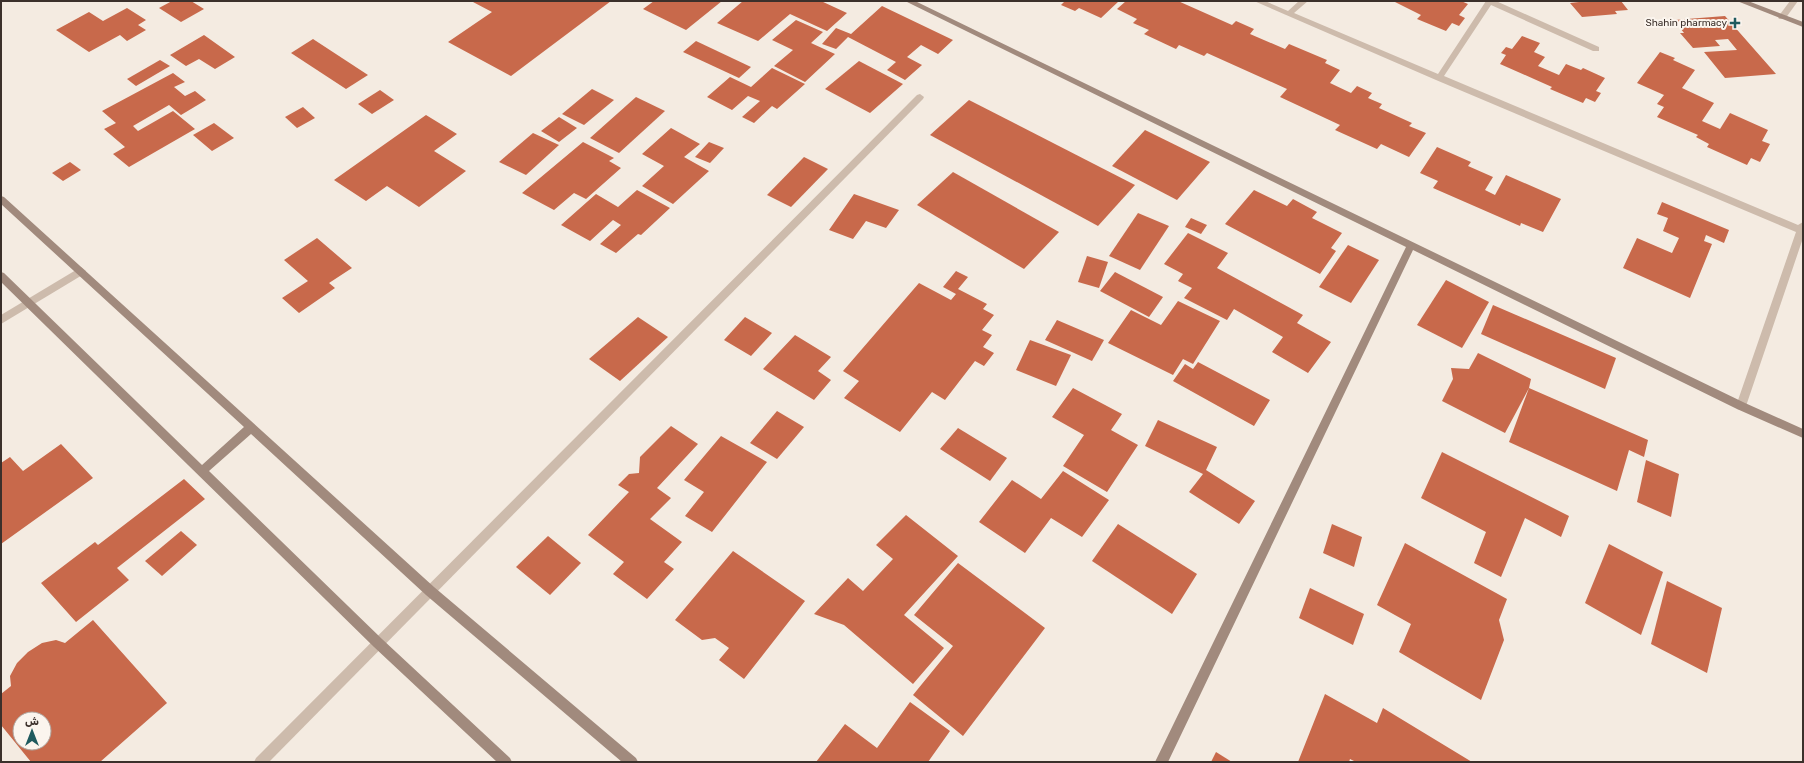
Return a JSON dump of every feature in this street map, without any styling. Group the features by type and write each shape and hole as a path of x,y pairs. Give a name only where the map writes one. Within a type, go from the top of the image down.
{"street":[{"path":"909,1 1741,406 1803,434"},
{"path":"1258,1 1439,78 1802,228 1741,406"},
{"path":"1289,14 1304,1"},
{"path":"1439,78 1490,1 1596,49"},
{"path":"1741,1 1803,25"},
{"path":"1782,17 1794,1"},
{"path":"260,762 920,98"},
{"path":"1,199 430,591 632,762"},
{"path":"1161,762 1411,245"},
{"path":"1,320 81,271"},
{"path":"1,276 378,643 506,762"},
{"path":"202,471 251,427"}],"building":[{"path":"172,1 191,1 204,9 181,22 159,8"},
{"path":"611,1 511,76 448,42 492,12 473,2"},
{"path":"654,1 722,1 686,30 643,9"},
{"path":"743,1 821,1 847,13 827,31 790,14 758,41 717,23"},
{"path":"1065,1 1119,1 1101,18 1079,8 1075,11 1061,5"},
{"path":"1126,1 1178,1 1232,25 1236,21 1254,29 1250,34 1285,49 1289,44 1327,60 1325,63 1340,70 1330,83 1351,93 1357,86 1372,93 1368,98 1382,104 1379,108 1412,123 1409,126 1426,133 1409,157 1381,144 1377,149 1335,130 1340,125 1280,97 1287,89 1207,53 1204,56 1179,45 1176,49 1144,34 1149,30 1133,23 1137,19 1117,9"},
{"path":"1393,1 1461,1 1468,4 1459,15 1465,18 1459,26 1452,23 1446,31 1417,19 1421,15"},
{"path":"1578,1 1621,1 1628,10 1615,11 1617,14 1582,17 1570,3 1579,2"},
{"path":"882,6 953,40 938,54 921,45 907,57 922,65 905,80 887,70 896,62 848,37 836,49 822,44 836,28 851,34"},
{"path":"127,8 146,20 138,25 146,30 127,41 120,35 89,52 56,30 89,12 103,21"},
{"path":"1725,16 1776,74 1725,78 1704,52 1737,50 1728,39 1715,40 1720,46 1693,48 1680,33 1684,33 1674,20"},
{"path":"796,20 823,32 811,43 835,54 805,82 774,66 793,50 772,40"},
{"path":"204,35 235,57 215,69 199,59 186,66 170,55"},
{"path":"1522,36 1540,43 1534,52 1545,57 1538,66 1559,75 1566,64 1581,70 1583,68 1605,78 1596,91 1601,93 1595,102 1586,98 1583,103 1550,89 1552,87 1500,64 1506,55 1501,53 1506,47 1512,49"},
{"path":"313,39 368,75 346,89 291,53"},
{"path":"696,41 751,67 739,78 683,52"},
{"path":"1660,52 1675,58 1673,60 1695,70 1682,88 1714,103 1702,121 1720,129 1730,113 1768,130 1762,141 1770,144 1760,162 1751,158 1747,165 1707,147 1709,144 1696,137 1698,135 1657,117 1664,107 1657,104 1664,95 1637,83"},
{"path":"160,60 170,66 136,86 127,79"},
{"path":"859,61 903,84 870,113 825,89"},
{"path":"772,68 805,84 777,109 772,106 754,123 742,117 760,101 748,96 732,110 707,97 730,77 751,87"},
{"path":"173,73 185,82 174,87 185,96 195,91 206,100 181,115 169,105 133,126 138,131 173,111 195,129 129,167 113,154 125,147 104,129 116,123 102,111"},
{"path":"592,89 614,100 584,125 562,114"},
{"path":"380,90 394,100 372,114 358,104"},
{"path":"636,97 665,111 619,153 590,138"},
{"path":"969,100 1135,185 1098,226 930,135"},
{"path":"303,107 315,118 297,128 285,117"},
{"path":"426,115 457,134 434,151 466,171 419,207 387,186 366,201 334,180"},
{"path":"559,117 577,128 559,142 541,131"},
{"path":"214,123 234,138 212,151 193,135"},
{"path":"671,128 700,144 684,157 709,171 673,204 642,186 664,166 642,154"},
{"path":"1145,130 1210,162 1177,200 1112,166"},
{"path":"533,133 559,145 526,175 499,162"},
{"path":"583,142 614,158 609,161 621,168 586,199 574,193 554,210 522,193"},
{"path":"709,142 724,148 710,163 695,157"},
{"path":"1437,147 1471,162 1468,166 1493,177 1485,190 1495,195 1506,175 1561,199 1543,232 1521,223 1520,226 1433,188 1438,181 1420,173"},
{"path":"804,157 828,169 791,207 767,195"},
{"path":"70,162 81,170 63,181 52,173"},
{"path":"953,172 1059,232 1024,269 917,205"},
{"path":"637,190 670,208 641,235 638,234 616,253 600,244 621,225 613,220 590,241 561,225 596,194 618,207"},
{"path":"1254,190 1287,206 1293,199 1317,212 1312,218 1342,233 1331,248 1336,251 1320,274 1225,224"},
{"path":"854,194 899,210 886,228 866,221 853,239 829,230"},
{"path":"1662,202 1729,230 1724,243 1706,235 1704,241 1712,244 1690,298 1623,268 1637,238 1672,253 1679,238 1663,231 1668,218 1657,214"},
{"path":"1138,213 1169,226 1140,270 1109,256"},
{"path":"1191,218 1207,225 1201,234 1185,227"},
{"path":"1188,233 1228,253 1217,268 1303,315 1297,323 1331,342 1308,373 1272,352 1283,337 1234,309 1227,320 1184,298 1192,288 1178,281 1183,274 1164,264"},
{"path":"317,238 352,268 329,283 335,288 299,313 282,298 308,281 284,260"},
{"path":"1348,245 1379,260 1351,303 1319,287"},
{"path":"1087,256 1108,262 1099,288 1078,282"},
{"path":"956,271 968,277 958,289 987,304 983,309 994,315 982,330 992,335 983,347 994,353 984,366 975,361 945,400 932,392 900,432 844,398 859,381 843,371 919,283 951,300 956,294 943,287"},
{"path":"1115,272 1163,297 1149,317 1100,291"},
{"path":"1446,280 1489,302 1462,348 1417,325"},
{"path":"1178,301 1220,321 1193,364 1183,359 1173,375 1108,343 1131,310 1161,325"},
{"path":"1493,305 1616,358 1605,389 1481,334"},
{"path":"638,317 668,337 620,381 589,359"},
{"path":"745,317 772,333 751,356 724,340"},
{"path":"1057,320 1104,340 1092,361 1045,340"},
{"path":"795,335 831,357 818,371 831,380 814,400 763,369"},
{"path":"1030,340 1071,355 1056,386 1016,370"},
{"path":"1478,353 1531,379 1529,388 1505,433 1442,401 1453,379 1451,368 1469,369"},
{"path":"1198,362 1270,400 1254,426 1173,381 1185,364 1193,369"},
{"path":"1073,388 1122,414 1111,430 1138,445 1107,492 1063,466 1084,435 1052,417"},
{"path":"1529,388 1648,440 1644,457 1629,450 1617,491 1509,442"},
{"path":"777,411 804,427 777,459 750,443"},
{"path":"1158,420 1217,447 1206,470 1255,501 1239,524 1189,492 1203,474 1145,446"},
{"path":"671,426 698,444 657,488 671,498 650,519 682,542 664,562 674,569 647,599 613,574 624,562 588,535 629,492 618,485 629,474 639,473 640,457"},
{"path":"958,428 1007,458 990,481 940,449"},
{"path":"721,436 767,462 712,532 685,516 704,492 684,480"},
{"path":"61,444 93,478 1,544 1,463 10,457 23,471"},
{"path":"1442,452 1569,516 1561,537 1525,518 1501,577 1474,563 1486,532 1421,498"},
{"path":"1646,460 1679,474 1671,517 1637,502"},
{"path":"1063,471 1109,500 1082,537 1051,518 1025,553 979,522 1012,480 1041,499"},
{"path":"184,479 205,499 117,568 129,580 76,622 41,583 95,542 98,545"},
{"path":"906,515 958,556 904,615 944,648 913,684 844,625 814,614 848,578 863,591 893,559 876,545"},
{"path":"1118,524 1197,574 1172,614 1092,561"},
{"path":"1332,524 1362,537 1354,567 1323,553"},
{"path":"181,531 197,545 162,576 145,561"},
{"path":"548,536 581,563 550,595 516,567"},
{"path":"1405,543 1507,599 1499,620 1504,640 1481,700 1399,652 1411,624 1377,605"},
{"path":"1609,544 1663,572 1641,635 1585,603"},
{"path":"733,551 805,601 744,679 719,660 729,648 715,638 702,640 675,620"},
{"path":"958,563 1045,628 963,736 913,695 953,646 914,615"},
{"path":"1667,581 1722,608 1707,673 1651,644"},
{"path":"1310,588 1364,614 1353,645 1299,618"},
{"path":"93,620 167,703 100,762 31,762 22,751 52,751 52,711 12,711 12,739 1,725 1,694 11,686 10,676 17,663 28,652 42,643 56,640 65,643"},
{"path":"1325,694 1377,723 1383,708 1472,762 1356,762 1350,759 1349,762 1298,762"},
{"path":"910,702 950,731 928,762 816,762 845,724 877,748"},
{"path":"1216,752 1232,762 1211,762"}],"place":[{"name":"Shahin pharmacy","path":"1735,23"}]}
